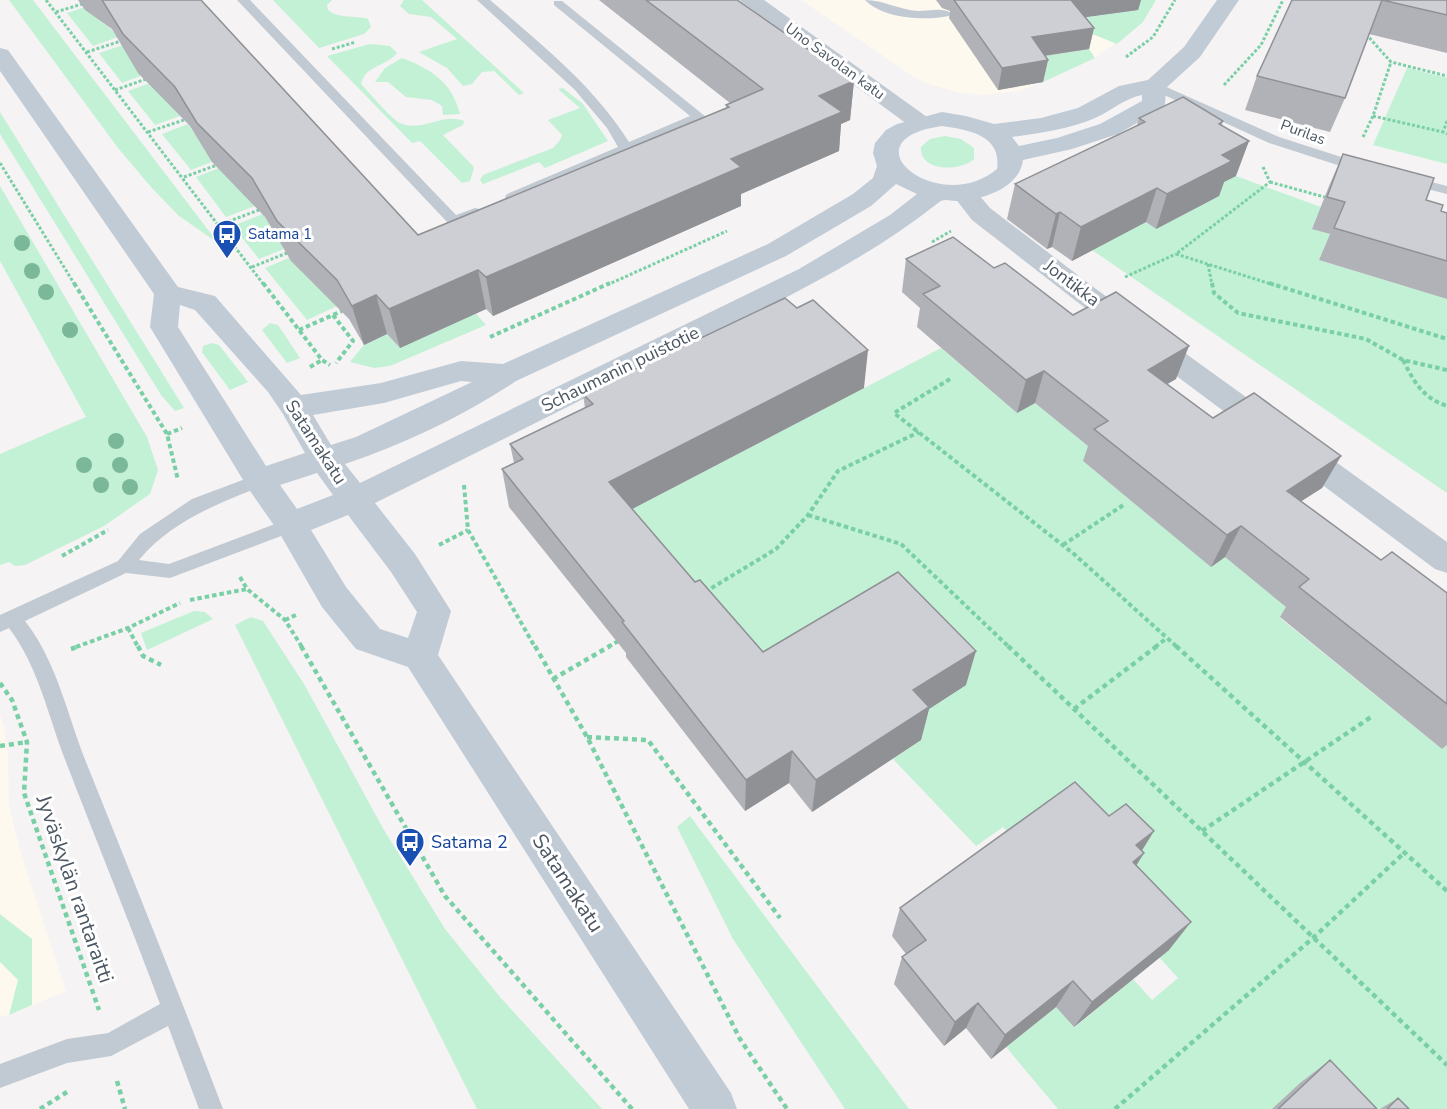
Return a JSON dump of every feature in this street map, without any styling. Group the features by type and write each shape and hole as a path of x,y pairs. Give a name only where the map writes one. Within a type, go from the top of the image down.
{"street":[{"name":"Uno Savolan katu","path":"750,0 919,122"},
{"path":"992,132 1043,124 1086,113 1127,91 1155,86 1191,52 1227,0"},
{"path":"0,55 168,293 164,327 259,480 291,525 334,597 368,639 420,657"},
{"path":"1011,155 1063,144 1109,129 1153,104 1155,86"},
{"path":"942,119 962,121 992,132 1005,143 1011,155 1009,171 1002,179 979,190 950,192 907,180 890,165 886,152 891,138 907,126 919,122 942,119"},
{"path":"259,480 376,441 477,393 506,374 777,250 862,200 885,182 890,165"},
{"name":"Jontikka","path":"950,192 1086,295 1447,560"},
{"name":"Schaumanin puistotie","path":"291,525 355,499 809,275 950,192"},
{"name":"Satamakatu","path":"168,293 205,303 278,385 294,407 323,458 403,563 434,611 420,657 715,1109"},
{"path":"294,407 384,393 461,371 506,374"}],"lane":[{"path":"243,0 454,221 699,117 558,3"},
{"path":"483,0 576,82 606,117 626,148"},
{"path":"871,0 893,11 912,15 945,13"},
{"name":"Purilas","path":"1155,86 1274,140 1344,164 1447,190"},
{"path":"211,1109 39,660 31,643 6,621 124,566 146,539 198,504 259,480"},
{"path":"124,566 170,571 291,525"},
{"path":"0,1076 67,1051 111,1044 173,1010"}],"path":[{"path":"46,0 184,177 322,360"},
{"path":"1119,63 1153,37 1175,0"},
{"path":"56,12 82,4"},
{"path":"1369,26 1365,35 1391,62 1447,76"},
{"path":"87,52 121,41"},
{"path":"322,51 356,42"},
{"path":"115,90 146,79"},
{"path":"1373,116 1445,133 1447,122"},
{"path":"148,132 184,120"},
{"path":"1259,159 1270,182 1336,201"},
{"path":"0,163 167,434 177,478 198,504"},
{"path":"184,177 217,165"},
{"path":"1086,295 1176,254 1270,182"},
{"path":"219,225 259,210"},
{"path":"484,340 737,227"},
{"path":"252,267 287,253"},
{"path":"1176,254 1447,339"},
{"path":"1208,264 1214,293 1238,313 1366,339 1403,360 1447,370"},
{"path":"299,330 342,311"},
{"path":"333,315 353,341 334,366"},
{"path":"1403,360 1419,392 1436,403 1447,406"},
{"path":"950,379 894,413 1063,545 1447,891"},
{"path":"694,598 776,549 808,515 838,471 919,432"},
{"path":"442,457 465,487 468,530 587,737 740,1039 787,1109"},
{"path":"169,487 177,478"},
{"path":"1063,545 1125,504"},
{"path":"808,515 902,544 1447,1065"},
{"path":"60,557 112,528"},
{"path":"225,549 247,589 285,621 324,682 362,754 445,896 632,1109"},
{"path":"39,660 128,628 185,601 247,589"},
{"path":"128,628 143,656 161,665"},
{"path":"553,679 624,638"},
{"path":"1074,709 1167,638"},
{"name":"Jyväskylän rantaraitti","path":"0,683 12,700 27,742 24,792 111,1044 124,1109"},
{"path":"1202,831 1371,717"},
{"path":"587,737 648,740 780,918"},
{"path":"0,746 27,742"},
{"path":"1115,1109 1313,938 1404,853"}],"shaded area":[{"path":"801,0 1156,0 1143,22 1095,58 1020,91 980,95 957,92 914,77"},
{"path":"0,716 4,725 8,756 9,806 21,854 66,991 9,1015 0,1016"}],"green space":[{"path":"9,0 33,0 218,243 179,216 151,187 118,148"},
{"path":"273,0 332,0 327,5 328,10 332,13 368,19 371,27 364,34 319,48"},
{"path":"404,0 422,0 524,93 519,95 494,71 482,72 472,84 463,86 447,68 419,52 457,39 431,17 409,14 400,6"},
{"path":"1127,0 1156,0 1143,22 1117,44 1068,24 1065,20 1137,10"},
{"path":"85,7 118,37 93,46 67,13"},
{"path":"370,44 390,46 397,53 367,73 361,84 400,123 417,126 448,119 464,121 463,125 443,135 474,168 470,181 462,183 420,141 412,143 327,56"},
{"path":"123,45 143,75 122,83 99,53"},
{"path":"1089,49 1095,58 1043,82 1028,58"},
{"path":"402,58 439,78 452,93 460,114 443,115 442,106 432,100 406,97 388,82 375,82 385,68"},
{"path":"1407,68 1447,78 1447,164 1373,145"},
{"path":"150,83 180,116 155,125 128,91"},
{"path":"563,88 583,104 608,141 545,168 539,162 483,184 480,180 483,175 553,148 560,140 562,135 548,120 580,108 558,89"},
{"path":"0,112 184,408 175,411 161,395 0,134"},
{"path":"188,124 214,161 191,170 162,134"},
{"path":"945,136 961,139 974,148 974,159 951,168 933,165 927,161 922,155 921,147 930,139"},
{"path":"219,168 255,206 226,217 196,177"},
{"path":"1236,176 1321,207 1312,228 1330,234 1319,260 1447,299 1447,493 1092,250 1146,222 1156,229 1173,207 1187,212 1218,196 1209,190"},
{"path":"0,186 147,437 158,470 150,494 104,526 25,565 15,566 9,562 0,565 0,454 86,417 0,261"},
{"path":"263,214 284,249 259,259 233,226"},
{"path":"291,257 303,273 337,306 307,320 265,268"},
{"path":"457,292 486,325 390,366 374,368 350,362 364,345 387,334 400,348"},
{"path":"270,323 278,325 300,358 287,363 262,330"},
{"path":"212,343 219,345 248,382 230,390 202,352 203,346"},
{"path":"941,348 1017,413 1035,403 1097,453 1084,462 1211,566 1225,557 1290,610 1280,618 1442,749 1447,745 1447,1109 1058,1109 1006,1047 1056,1007 1075,1027 1133,979 1152,1000 1178,978 1159,957 1018,844 1003,827 976,846 893,759 921,740 762,686 613,519"},
{"path":"194,611 205,612 213,619 147,650 141,633"},
{"path":"251,617 263,621 304,684 384,830 445,929 500,997 602,1109 477,1109 235,625"},
{"path":"690,816 909,1109 845,1109 733,939 677,827"},
{"path":"0,914 32,939 32,1005 9,1015 18,980 0,962"}],"building":[{"path":"102,0 201,0 418,235 729,107 726,105 763,89 646,0 737,0 854,81 819,96 842,112 731,159 741,167 486,277 478,270 389,309 376,295 352,306 337,280 277,221 252,178 197,123 175,87 123,34"},
{"path":"954,0 1071,0 1094,28 1032,37 1048,60 1002,68"},
{"path":"1292,0 1382,0 1345,98 1257,76"},
{"path":"1382,0 1447,0 1447,15"},
{"path":"1183,97 1223,121 1219,124 1249,141 1222,155 1232,161 1167,194 1157,188 1081,227 1060,212 1056,214 1015,184 1145,122 1139,118"},
{"path":"1343,154 1434,178 1426,200 1443,205 1441,211 1447,213 1447,261 1334,228 1345,202 1327,197"},
{"path":"953,237 994,268 1005,263 1073,315 1116,292 1189,346 1148,370 1213,418 1254,393 1341,456 1287,491 1381,560 1392,552 1447,593 1447,704 1299,587 1309,579 1241,526 1227,535 1094,429 1108,421 1044,371 1026,380 923,294 940,286 906,259"},
{"path":"785,298 797,308 813,300 868,350 609,482 695,582 700,580 763,652 898,572 976,651 913,690 929,707 816,780 792,751 746,780 622,622 624,621 502,469 523,459 510,444 593,404 583,394"},
{"path":"1075,782 1109,816 1126,804 1154,831 1136,845 1144,853 1133,862 1191,922 1092,1002 1073,981 1005,1035 978,1003 955,1022 902,957 926,940 900,908"},
{"path":"1330,1060 1377,1109 1278,1109"},
{"path":"1398,1098 1409,1109 1387,1109"}],"place":[{"name":"Satama 1","path":"227,260"},
{"name":"Satama 2","path":"410,868"}]}
